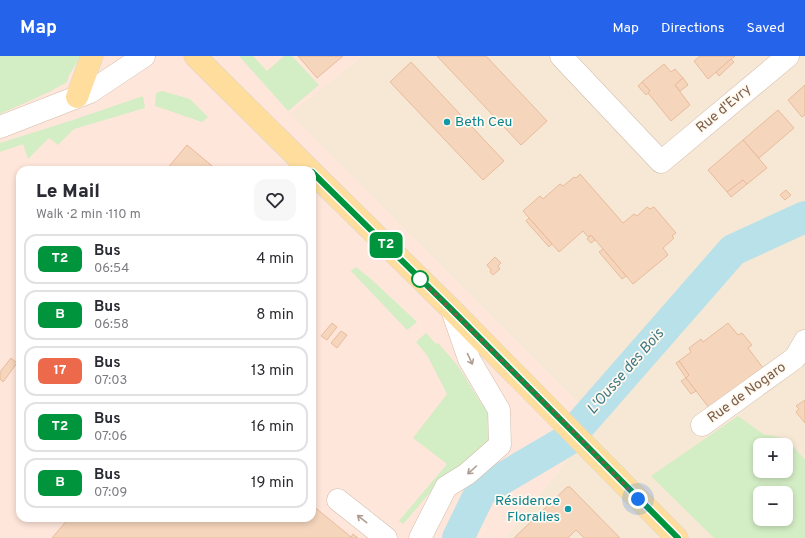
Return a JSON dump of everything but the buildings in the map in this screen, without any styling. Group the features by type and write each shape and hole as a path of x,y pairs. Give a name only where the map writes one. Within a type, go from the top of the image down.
{"main road":[{"path":"77,97 92,56"},
{"path":"195,56 306,166"},
{"path":"316,176 587,445 678,538"}],"street":[{"path":"0,126 90,92 144,56"},
{"name":"Rue d'Evry","path":"561,56 660,162 788,56"},
{"path":"420,538 446,487 467,474 500,445 499,410 469,359 452,310"},
{"name":"Rue de Nogaro","path":"702,425 795,358 805,342"},
{"path":"338,500 386,538"}],"shaded area":[{"path":"45,56 362,56 290,114 597,422 505,538 0,538 0,85"},
{"path":"362,56 805,56 805,538 505,538 597,422 289,114"}],"green space":[{"path":"0,56 81,56 69,75 67,82 49,92 0,114"},
{"path":"239,56 253,56 267,71 284,56 292,56 319,85 288,111"},
{"path":"162,91 190,99 208,117 202,122 155,106 156,93"},
{"path":"143,96 145,108 74,129 58,145 49,138 28,159 23,144 0,152 0,143"},
{"path":"356,267 417,322 407,330 351,271"},
{"path":"426,333 436,344 438,343 458,366 481,403 485,401 492,414 493,443 440,481 403,524 399,521 447,464 413,438 447,394 427,355 416,342"},
{"path":"738,416 763,434 782,438 753,438 753,478 793,478 793,446 805,460 805,538 714,538 651,476"}],"waterway":[{"name":"L'Ousse des Bois","path":"458,538 481,491 566,441 733,250 805,217"}],"bus line":[{"name":"T2","path":"316,176 563,421 678,538"}],"place":[{"name":"Beth Ceu","path":"447,122"},
{"name":"Résidence Floralies","path":"568,509"}],"route":[{"path":"420,279 563,421 638,499"}]}
